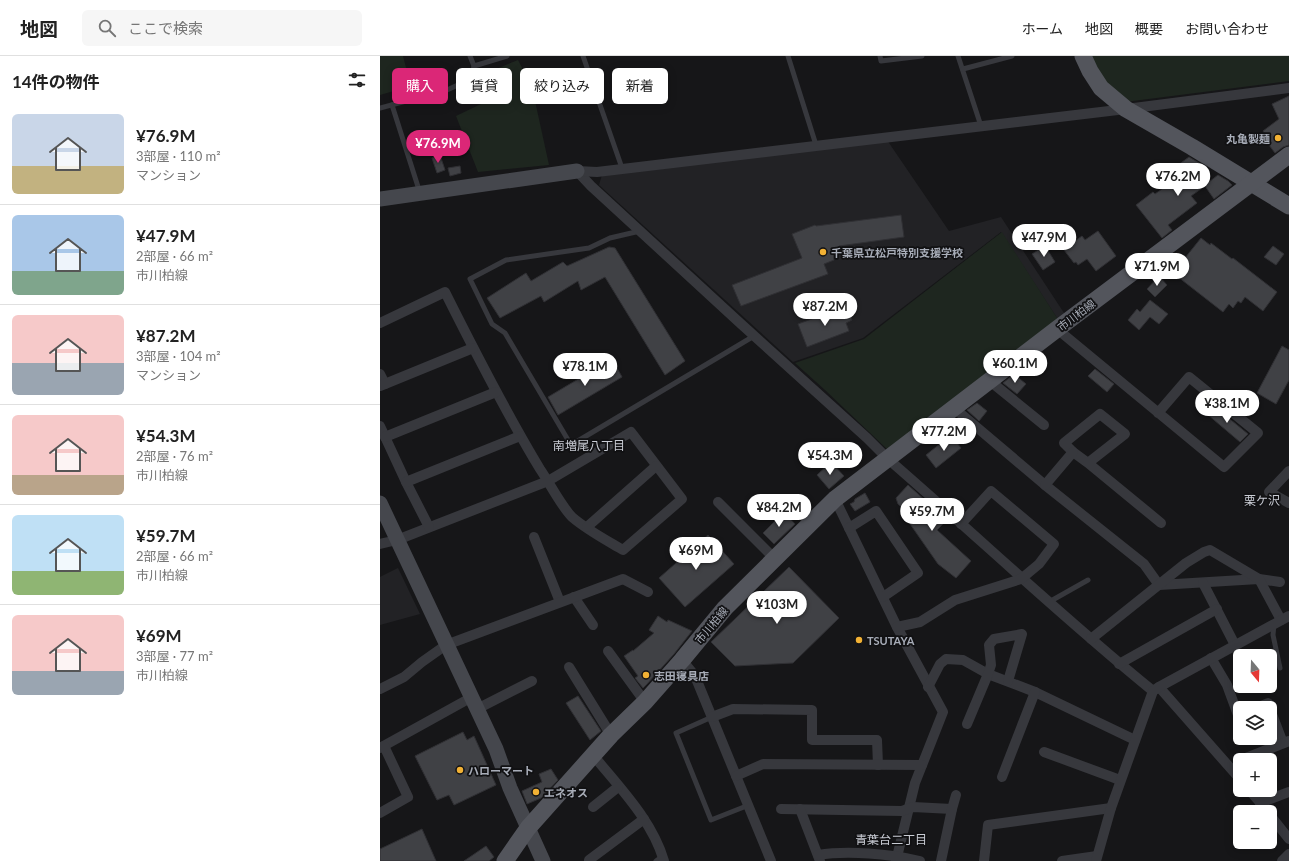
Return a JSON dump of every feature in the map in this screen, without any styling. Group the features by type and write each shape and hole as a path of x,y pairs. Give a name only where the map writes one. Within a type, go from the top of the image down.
{"main road":[{"path":"1083,56 1090,71 1101,88 1126,109 1289,206"},
{"name":"市川柏線","path":"505,861 528,828 611,735 645,702 725,608 836,499 1289,155"}],"street":[{"path":"380,199 577,170 597,172 1126,109 1289,88"},
{"path":"577,170 591,186 1021,579 1119,664 1156,689 1233,771"},
{"path":"380,323 445,292 520,436 548,481 572,516 623,550 682,499 631,432 548,481 397,540 380,544"},
{"path":"1057,330 1158,413 1224,467 1258,432 1189,377 1158,413"},
{"path":"380,374 382,385 473,348"},
{"path":"990,381 1044,425"},
{"path":"385,437 496,392"},
{"path":"954,408 1045,485 1144,564 1159,585"},
{"path":"1088,462 1125,434 1100,414 1064,443 1073,452 1088,462 1162,523"},
{"path":"380,426 429,527"},
{"path":"406,482 520,436"},
{"path":"1045,485 1073,452"},
{"path":"587,527 656,466"},
{"path":"1289,471 1269,492 1289,503"},
{"path":"897,627 920,622 955,600 1021,579 1038,564 1054,544 991,491 961,524"},
{"path":"836,499 897,627 928,687 943,712 915,783 897,858"},
{"path":"718,502 775,559"},
{"path":"380,503 496,749 543,861"},
{"path":"849,528 876,511 918,573 883,597"},
{"path":"534,537 560,602"},
{"path":"1062,861 1096,858 1120,780 1156,689 1281,620 1259,579 1210,550 1186,563 1090,639"},
{"path":"380,688 404,677 446,645 623,579 648,592"},
{"path":"1159,585 1259,579 1280,582"},
{"path":"1203,583 1235,645"},
{"path":"574,597 592,625"},
{"path":"1119,664 1217,609"},
{"path":"967,724 991,665 989,644 994,639 1022,634 1008,682"},
{"path":"608,651 645,702"},
{"path":"1211,658 1227,685 1233,701"},
{"path":"928,687 940,664 946,659 963,660 988,674 1036,692 1135,740"},
{"path":"682,660 695,676 771,861"},
{"path":"569,667 611,735"},
{"path":"380,813 408,797 382,747 474,703 532,681"},
{"path":"1002,777 1036,692"},
{"path":"712,717 733,709 812,710 812,740 878,740 878,765"},
{"path":"1258,753 1286,742 1277,723"},
{"path":"1044,752 1120,780"},
{"path":"593,755 644,819 654,835 661,859"},
{"path":"736,776 763,764 922,765"},
{"path":"1228,766 1233,764"},
{"path":"592,807 618,787"},
{"path":"1255,797 1260,803 1289,792"},
{"path":"941,861 956,794"},
{"path":"781,808 902,812 913,807 952,809"},
{"path":"984,861 988,825 1111,808"},
{"path":"800,809 819,858 832,853 920,861"},
{"path":"589,860 644,819"},
{"path":"1277,824 1289,839"}],"lane":[{"path":"380,108 447,90 471,80 474,66 470,56"},
{"path":"474,66 507,56"},
{"path":"583,56 622,168"},
{"path":"788,56 816,145"},
{"path":"880,56 881,61 922,56"},
{"path":"958,56 981,126"},
{"path":"963,69 1012,56"},
{"path":"392,105 420,194"},
{"path":"640,231 610,238 589,248 506,260 470,279 492,324 505,333 571,445 754,336"},
{"path":"1049,602 1088,580"},
{"path":"1280,668 1273,635 1281,620"},
{"path":"712,717 676,733 712,820 749,805"}],"shaded area":[{"path":"380,56 403,56 406,68 392,68 392,92 380,95"},
{"path":"1078,56 1289,56 1289,81 1125,102"},
{"path":"518,60 522,68 520,68 520,104 536,104 549,165 478,172 456,116 481,104 512,104 512,68 499,68"},
{"name":"千葉県立松戸特別支援学校","path":"887,140 949,231 1001,217 1066,316 1059,321 1001,232 863,338 793,362 599,185 602,175"},
{"path":"1002,232 1059,321 889,451 795,363 864,339"},
{"path":"398,568 420,614 380,625 380,577"}],"building":[{"path":"1289,96 1289,145 1283,147 1275,153 1266,141 1269,139 1263,131 1279,119 1272,104"},
{"path":"440,155 445,170 437,173 432,158"},
{"path":"1189,157 1201,166 1194,171 1205,185 1218,175 1232,185 1214,199 1205,186 1191,196 1197,203 1168,225 1172,230 1162,238 1136,205 1153,192 1155,194 1180,176 1174,168"},
{"path":"460,166 461,173 450,176 448,168"},
{"path":"901,215 904,237 839,246 839,251 833,252 834,260 824,264 828,274 741,306 732,285 802,258 792,234 815,225"},
{"path":"1098,231 1116,256 1096,271 1087,259 1078,265 1076,262 1074,263 1064,250 1068,247 1066,245 1074,240 1075,241 1082,236 1085,240"},
{"path":"1201,238 1210,245 1211,243 1232,259 1233,258 1277,292 1263,311 1245,297 1241,303 1238,301 1233,308 1229,304 1223,312 1173,273"},
{"path":"1273,246 1284,254 1276,265 1264,257"},
{"path":"609,247 615,248 685,361 665,375 605,277 581,290 578,281 544,302 541,296 500,318 487,298 526,273 531,281 563,262 567,266"},
{"path":"1043,247 1045,250 1047,249 1055,262 1043,270 1032,254"},
{"path":"1159,276 1167,285 1155,297 1147,289"},
{"path":"1150,300 1168,314 1159,324 1150,317 1139,330 1128,320 1137,309 1140,312"},
{"path":"841,308 843,313 849,311 852,320 846,323 849,331 807,347 798,324"},
{"path":"1282,346 1289,350 1289,380 1276,404 1257,393"},
{"path":"612,359 622,377 558,415 548,397"},
{"path":"1095,369 1114,384 1107,392 1088,376"},
{"path":"1014,374 1026,384 1017,394 1003,383"},
{"path":"977,403 987,411 979,421 967,410"},
{"path":"1214,406 1248,434 1240,442 1207,414"},
{"path":"951,435 961,448 936,468 926,455"},
{"path":"831,462 844,476 829,489 817,475"},
{"path":"908,485 947,520 937,530 971,561 956,578 938,564 908,521 912,517 898,504 896,498"},
{"path":"865,493 870,502 855,511 850,504"},
{"path":"784,512 795,524 774,544 763,533"},
{"path":"708,535 734,564 685,607 659,578"},
{"path":"789,567 839,618 793,663 735,666 711,642"},
{"path":"658,616 667,622 668,620 692,631 674,654 643,688 635,678 638,676 624,656 633,651 654,633 649,630"},
{"path":"578,696 601,731 590,740 566,703"},
{"path":"463,732 467,740 474,736 496,785 454,805 449,795 437,800 415,756"},
{"path":"551,769 558,780 541,798 527,804 522,791 542,782 539,774"},
{"path":"422,829 436,861 380,861 380,849"},
{"path":"486,846 494,857 489,861 464,861"}],"place":[{"name":"丸亀製麺","path":"1278,138"},
{"name":"千葉県立松戸特別支援学校","path":"823,252"},
{"name":"TSUTAYA","path":"859,640"},
{"name":"志田寝具店","path":"646,675"},
{"name":"ハローマート","path":"460,770"},
{"name":"エネオス","path":"536,792"}],"district":[{"name":"南増尾八丁目","path":"589,445"},
{"name":"栗ケ沢","path":"1262,500"},
{"name":"青葉台二丁目","path":"891,839"}]}
